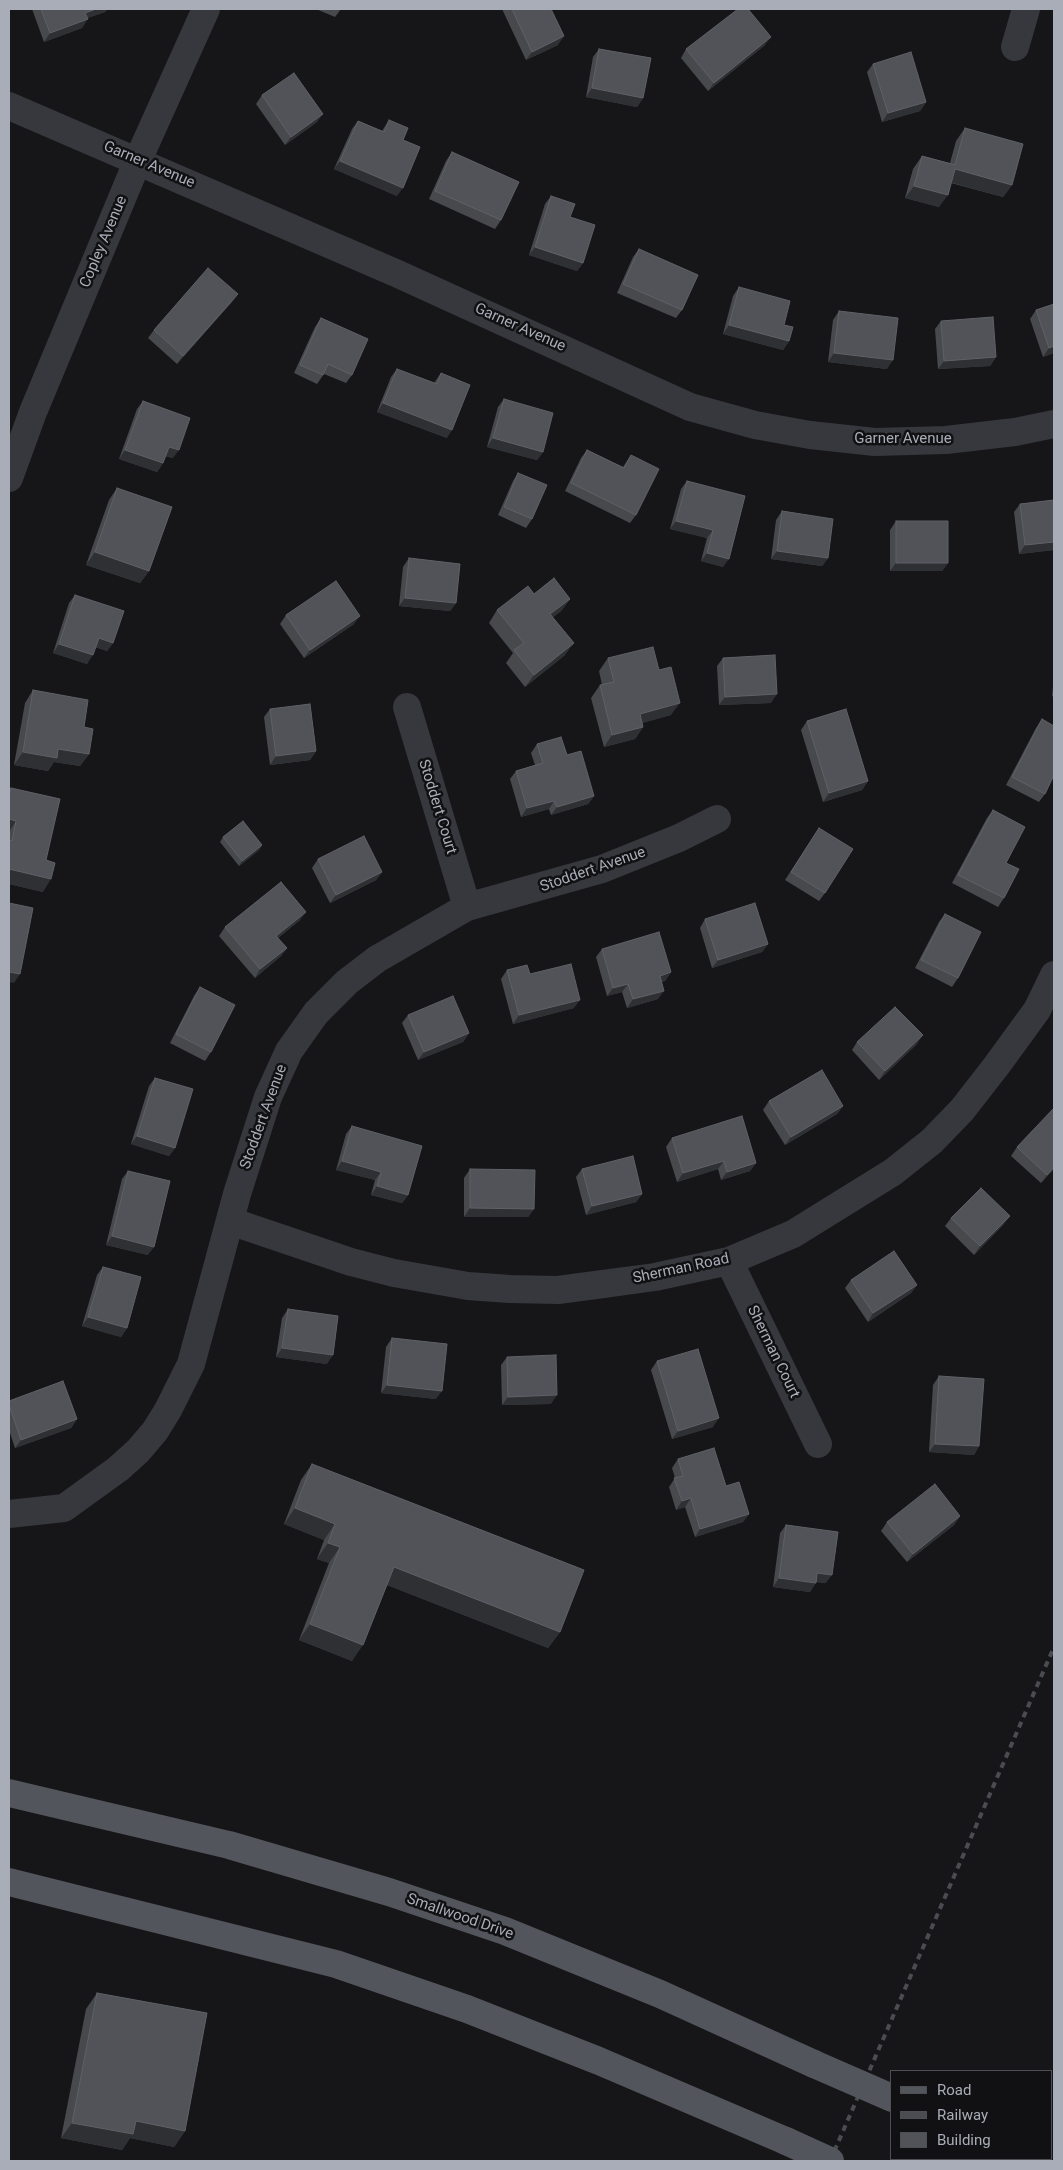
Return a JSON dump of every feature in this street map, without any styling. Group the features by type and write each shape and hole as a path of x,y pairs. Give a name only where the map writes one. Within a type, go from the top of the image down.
{"main road":[{"name":"Smallwood Drive","path":"9,1793 229,1845 389,1892 505,1931 660,1994 890,2097"},
{"path":"9,1882 336,1964 467,2008 599,2061 830,2161"}],"street":[{"name":"Copley Avenue","path":"9,478 28,423 138,160 206,9"},
{"path":"1015,47 1026,9"},
{"name":"Garner Avenue","path":"9,106 138,160 448,296 699,410 755,425 810,435 874,442 946,440 1015,432 1054,424"},
{"name":"Stoddert Court","path":"407,707 467,908"},
{"name":"Stoddert Avenue","path":"9,1514 64,1508 118,1469 138,1451 155,1431 178,1392 190,1364 230,1221 268,1097 289,1051 316,1013 347,982 377,959 467,908 602,869 679,838 717,819"},
{"name":"Sherman Road","path":"230,1221 342,1259 394,1273 502,1289 558,1290 655,1276 729,1261 793,1234 893,1172 932,1141 962,1110 997,1065 1037,1010 1054,975"},
{"name":"Sherman Court","path":"729,1261 818,1444"}],"building":[{"path":"41,9 96,9 85,13 88,19 50,33"},
{"path":"512,9 551,9 564,36 532,52"},
{"path":"738,9 748,9 771,37 714,83 686,49"},
{"path":"599,49 651,58 643,98 592,88"},
{"path":"911,52 926,102 888,113 873,64"},
{"path":"294,73 323,114 291,137 262,95"},
{"path":"389,120 408,128 403,140 420,147 403,188 340,161 358,121 384,132"},
{"path":"965,128 1023,144 1012,185 955,169 948,195 914,186 922,156 955,165"},
{"path":"452,152 519,182 501,220 435,191"},
{"path":"551,196 575,204 570,217 595,225 583,263 535,247"},
{"path":"639,249 698,275 682,310 623,284"},
{"path":"208,268 238,294 183,356 154,330"},
{"path":"739,287 790,301 784,325 793,327 789,341 729,325"},
{"path":"1054,304 1054,346 1049,348 1036,310"},
{"path":"839,311 898,318 893,360 834,353"},
{"path":"993,317 996,357 944,361 941,321"},
{"path":"321,318 368,339 352,375 328,364 323,375 300,365"},
{"path":"397,369 437,384 441,373 470,385 452,430 383,403"},
{"path":"504,399 553,413 543,452 493,438"},
{"path":"143,401 190,418 179,450 169,447 163,463 125,450"},
{"path":"587,450 624,468 631,455 659,469 636,515 571,483"},
{"path":"518,473 547,485 532,519 504,507"},
{"path":"687,481 745,496 729,559 707,553 713,530 676,521"},
{"path":"117,488 172,507 149,571 95,552"},
{"path":"1054,500 1054,542 1025,545 1020,504"},
{"path":"782,511 833,519 828,558 777,551"},
{"path":"896,521 948,521 948,563 896,563"},
{"path":"409,558 460,564 456,603 405,598"},
{"path":"554,578 570,599 550,614 574,643 534,675 514,650 524,643 497,610 528,586 534,594"},
{"path":"336,581 360,616 310,650 286,615"},
{"path":"75,595 124,611 113,643 99,638 93,655 59,644"},
{"path":"653,647 659,670 671,667 680,703 640,714 643,727 612,735 600,685 614,682 608,658"},
{"path":"775,655 777,694 725,697 723,658"},
{"path":"33,690 88,700 84,727 93,729 89,754 58,749 57,758 23,752"},
{"path":"310,704 316,751 276,756 270,709"},
{"path":"846,709 868,781 829,793 807,721"},
{"path":"1042,719 1054,726 1054,775 1045,794 1012,777"},
{"path":"561,737 567,755 581,751 594,796 557,807 554,801 527,808 516,771 543,763 537,744"},
{"path":"11,788 60,799 46,860 55,863 51,879 9,869 9,840 12,841 16,821 9,819"},
{"path":"993,810 1025,827 1006,863 1019,869 1004,898 958,875"},
{"path":"243,821 262,845 242,861 223,837"},
{"path":"819,828 853,849 825,893 791,872"},
{"path":"364,836 382,872 336,895 318,859"},
{"path":"281,882 306,912 276,936 287,948 260,969 225,927"},
{"path":"9,903 33,908 20,974 9,972"},
{"path":"755,903 768,944 718,960 705,919"},
{"path":"945,914 981,932 958,978 921,960"},
{"path":"659,932 671,972 660,976 664,991 633,999 628,984 613,988 602,949"},
{"path":"571,964 580,1000 519,1015 507,970 527,965 530,974"},
{"path":"200,987 235,1005 211,1052 176,1034"},
{"path":"453,996 469,1033 424,1052 408,1015"},
{"path":"895,1007 923,1035 885,1071 857,1042"},
{"path":"822,1070 843,1106 791,1137 769,1101"},
{"path":"155,1078 193,1089 175,1148 137,1136"},
{"path":"1054,1108 1054,1167 1047,1175 1017,1147"},
{"path":"742,1116 756,1163 727,1172 724,1161 683,1173 672,1138"},
{"path":"352,1126 422,1146 408,1195 377,1186 381,1172 342,1161"},
{"path":"633,1156 642,1194 592,1206 582,1169"},
{"path":"470,1169 535,1170 534,1209 470,1208"},
{"path":"128,1171 170,1181 154,1247 112,1236"},
{"path":"981,1188 1010,1216 980,1246 951,1218"},
{"path":"894,1251 917,1285 873,1313 851,1280"},
{"path":"103,1267 141,1277 127,1328 88,1317"},
{"path":"288,1309 338,1316 333,1355 282,1348"},
{"path":"392,1338 447,1344 442,1391 387,1385"},
{"path":"698,1349 719,1418 678,1431 657,1361"},
{"path":"556,1355 557,1395 508,1397 507,1357"},
{"path":"939,1376 984,1379 979,1446 935,1444"},
{"path":"63,1381 77,1419 21,1440 9,1401"},
{"path":"714,1448 726,1486 739,1482 749,1514 700,1529 691,1498 682,1501 674,1478 683,1476 678,1459"},
{"path":"312,1464 584,1570 560,1632 394,1567 363,1645 310,1624 340,1547 328,1543 335,1524 295,1508"},
{"path":"935,1484 960,1516 913,1554 887,1522"},
{"path":"786,1525 838,1532 832,1575 817,1573 816,1583 779,1578"},
{"path":"97,1993 207,2013 185,2131 136,2121 133,2134 72,2123"}],"railway":[{"path":"830,2161 1054,1647"}]}
